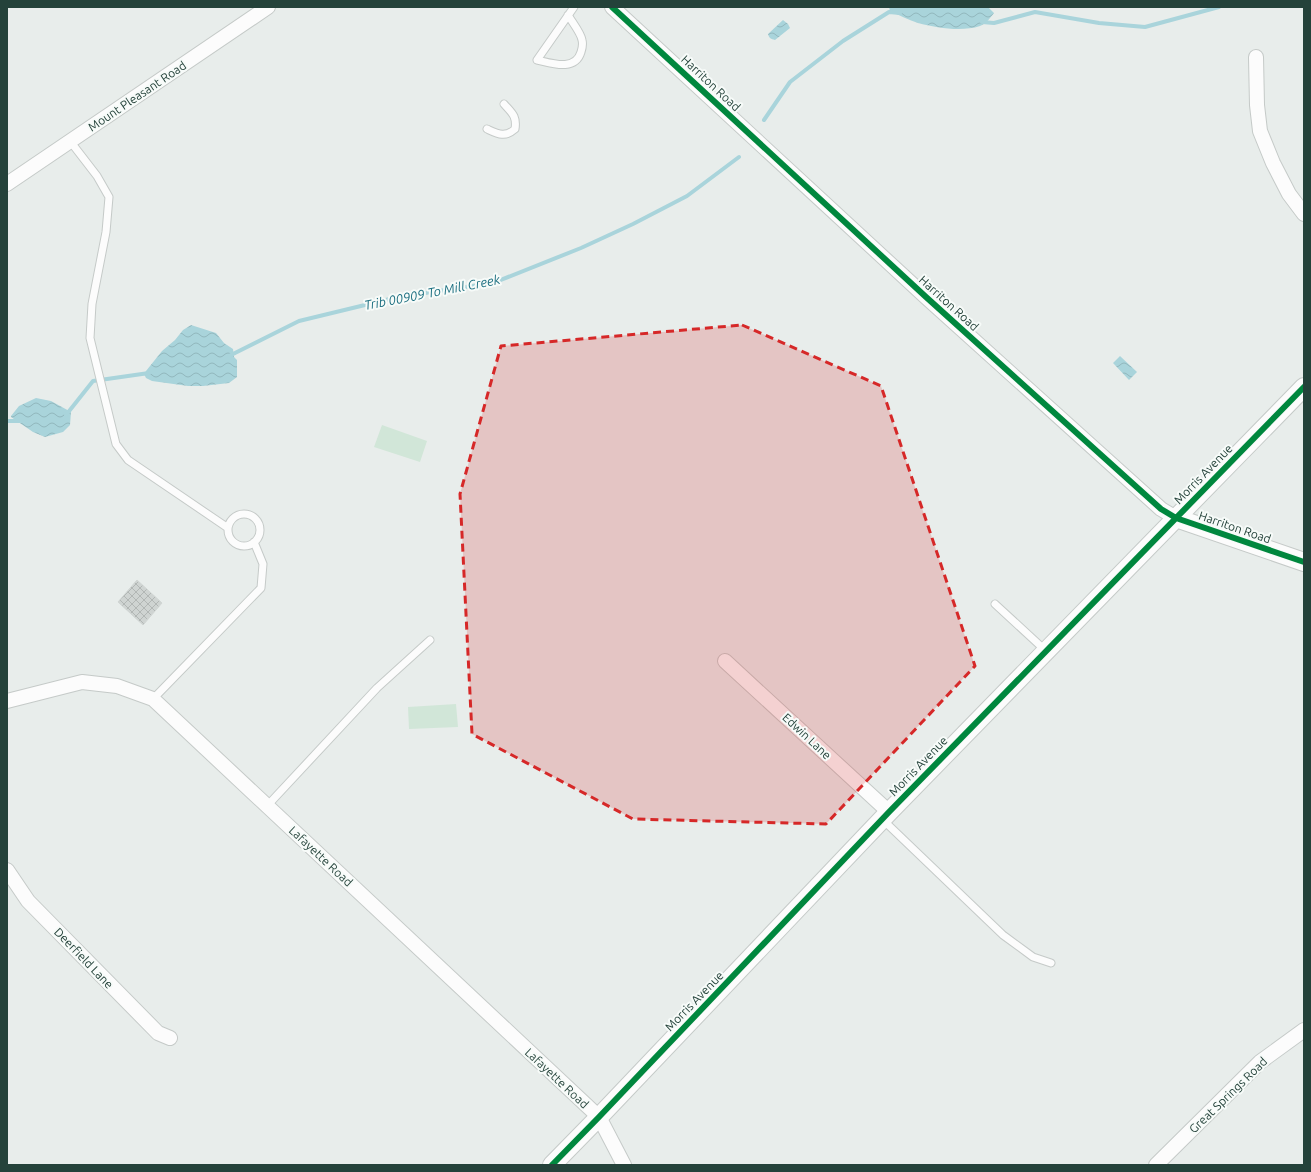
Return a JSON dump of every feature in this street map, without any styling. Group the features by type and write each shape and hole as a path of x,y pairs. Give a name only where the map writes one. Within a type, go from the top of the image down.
{"street":[{"name":"Mount Pleasant Road","path":"7,184 268,7"},
{"name":"Harriton Road","path":"612,7 937,308 1161,509 1176,518 1304,562"},
{"path":"1256,57 1257,104 1260,131 1273,163 1289,194 1304,214"},
{"name":"Morris Avenue","path":"552,1165 885,815 1304,387"},
{"name":"Edwin Lane","path":"725,661 885,815"},
{"name":"Lafayette Road","path":"7,701 82,682 117,686 153,699 599,1117 624,1165"},
{"name":"Deerfield Lane","path":"7,870 28,901 158,1033 170,1038"},
{"name":"Great Springs Road","path":"1156,1165 1260,1062 1304,1030"}],"lane":[{"path":"568,15 582,39 582,48 576,61 568,65 537,60 568,15 574,7"},
{"path":"487,129 504,134 510,133 515,129 516,120 513,113 504,104"},
{"path":"70,141 97,176 109,196 106,232 92,304 90,338 116,444 128,460 228,528"},
{"path":"247,514 252,516 259,523 260,528 259,534 254,542 244,546 239,545 231,538 228,533 228,528 232,519 236,516 247,514"},
{"path":"153,699 262,588 263,564 254,542"},
{"path":"995,604 1046,651"},
{"path":"268,806 377,688 430,640"},
{"path":"885,815 1003,936 1033,957 1051,963"}],"highlighted area":[{"path":"742,325 881,386 975,666 826,824 633,819 472,734 460,494 501,346"}],"green space":[{"path":"382,425 427,441 420,462 374,447"},
{"path":"456,704 458,727 409,729 408,707"}],"water":[{"path":"889,7 988,7 994,13 980,26 965,29 949,29 915,22 890,11"},
{"path":"783,20 790,28 775,40 770,38 768,34"},
{"path":"191,325 216,333 224,343 233,349 234,357 237,360 237,377 229,383 203,386 188,386 152,381 146,378 144,374 162,351 175,340 183,330"},
{"path":"1120,356 1137,372 1129,380 1113,363"},
{"path":"36,398 51,401 71,412 70,425 63,432 45,437 33,432 11,417 19,406"}],"building":[{"path":"137,580 162,603 143,625 118,602"}],"waterway":[{"name":"Trib 00909 To Mill Creek","path":"982,22 994,23 1035,12 1099,23 1145,27 1219,7"},
{"name":"Trib 00909 To Mill Creek","path":"764,120 790,82 843,41 889,12 900,13"},
{"name":"Trib 00909 To Mill Creek","path":"229,356 299,321 398,297 493,283 581,248 633,224 687,196 739,157"},
{"name":"Trib 00909 To Mill Creek","path":"66,415 93,381 149,373"},
{"name":"Trib 00909 To Mill Creek","path":"7,421 23,421"}],"cycle path":[{"path":"612,7 926,297 1161,509 1176,518 1304,562"},
{"path":"552,1165 889,812 1304,387"}]}
